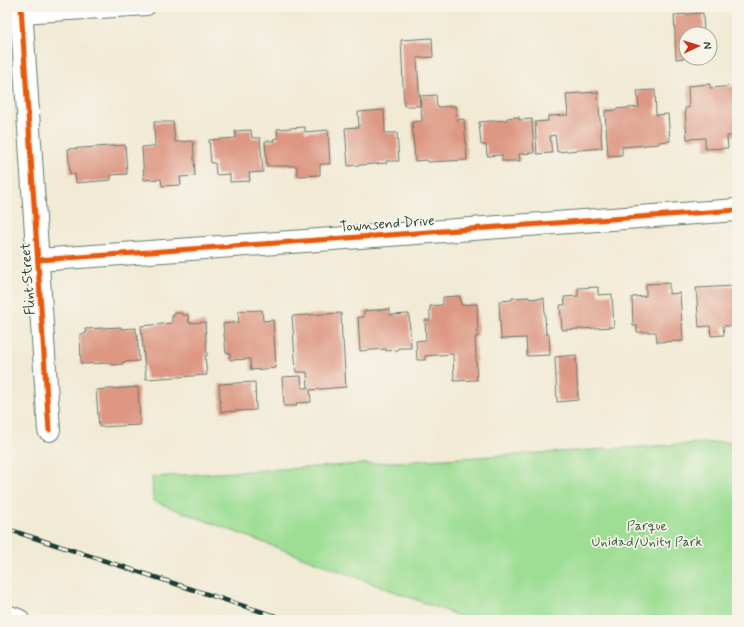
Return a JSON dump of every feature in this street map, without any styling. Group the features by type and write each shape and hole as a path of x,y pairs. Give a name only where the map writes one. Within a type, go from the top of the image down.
{"street":[{"name":"Flint Street","path":"21,11 49,430"},
{"name":"Townsend Drive","path":"38,260 737,210"},
{"path":"7,616 18,620"}],"lane":[{"path":"21,11 147,7"}],"green space":[{"name":"Parque Unidad/Unity Park","path":"737,441 737,620 470,620 153,501 152,477"}],"building":[{"path":"703,13 704,26 678,26 678,59 676,59 674,15"},
{"path":"432,38 433,57 417,58 420,106 404,106 401,40"},
{"path":"710,84 710,88 735,86 737,136 727,136 728,148 705,149 705,138 687,139 685,108 689,108 688,86"},
{"path":"655,90 656,115 668,114 670,141 659,142 659,144 622,147 622,155 608,156 605,111 639,107 637,91"},
{"path":"598,92 602,148 557,152 555,135 550,136 552,153 537,154 535,122 548,121 548,116 568,115 566,94"},
{"path":"436,95 437,107 455,106 457,120 464,119 467,160 428,162 427,160 415,161 412,122 422,121 420,96"},
{"path":"384,110 385,133 397,133 399,161 386,161 387,163 348,166 345,128 359,127 358,112"},
{"path":"519,117 519,120 532,119 534,153 519,154 520,161 502,161 502,155 487,156 486,145 481,145 479,122 507,120 507,118"},
{"path":"154,122 173,122 175,142 193,141 195,176 180,177 181,185 162,186 161,179 144,180 142,147 155,146"},
{"path":"305,127 305,132 328,130 330,164 320,164 320,175 297,176 297,166 267,166 265,141 274,141 273,139 278,138 277,129"},
{"path":"251,130 252,138 260,138 263,172 249,173 250,181 230,182 230,174 216,175 215,163 211,163 209,140 236,138 235,131"},
{"path":"125,145 127,174 111,175 111,180 76,183 75,174 70,174 68,149"},
{"path":"669,283 669,294 680,293 683,341 657,342 656,332 637,332 637,326 633,326 632,297 646,296 646,284"},
{"path":"735,286 735,289 737,288 737,324 733,324 733,326 723,326 724,335 711,336 710,326 699,327 696,288"},
{"path":"598,287 598,295 612,294 614,327 562,330 560,305 565,305 564,297 578,296 578,288"},
{"path":"460,296 461,305 477,304 478,337 475,337 477,380 454,381 453,354 425,356 425,360 417,360 416,341 426,340 425,320 430,320 430,306 443,305 443,297"},
{"path":"529,297 529,299 544,298 546,334 549,334 550,355 527,356 526,338 501,339 499,301 512,300 512,298"},
{"path":"390,309 390,315 409,314 411,348 398,348 398,350 386,351 386,349 360,351 358,317 364,317 364,311"},
{"path":"262,310 263,321 273,320 276,368 251,370 250,359 230,360 230,353 226,353 223,324 239,322 238,311"},
{"path":"174,313 188,315 189,323 205,322 207,356 205,356 207,375 146,379 141,326 172,323 172,316 174,316"},
{"path":"341,313 346,387 310,390 311,402 296,403 297,406 284,406 282,377 301,376 302,388 308,388 307,372 296,372 292,316"},
{"path":"121,327 121,329 136,328 139,361 123,362 123,364 111,365 111,363 81,364 80,334 86,334 85,329"},
{"path":"576,355 578,400 557,402 555,357"},
{"path":"255,382 256,410 221,412 219,384"},
{"path":"138,387 140,425 99,427 96,390"}],"railway":[{"path":"7,529 287,620"}],"cycle path":[{"path":"21,7 49,430"},
{"path":"38,260 737,210"}]}
